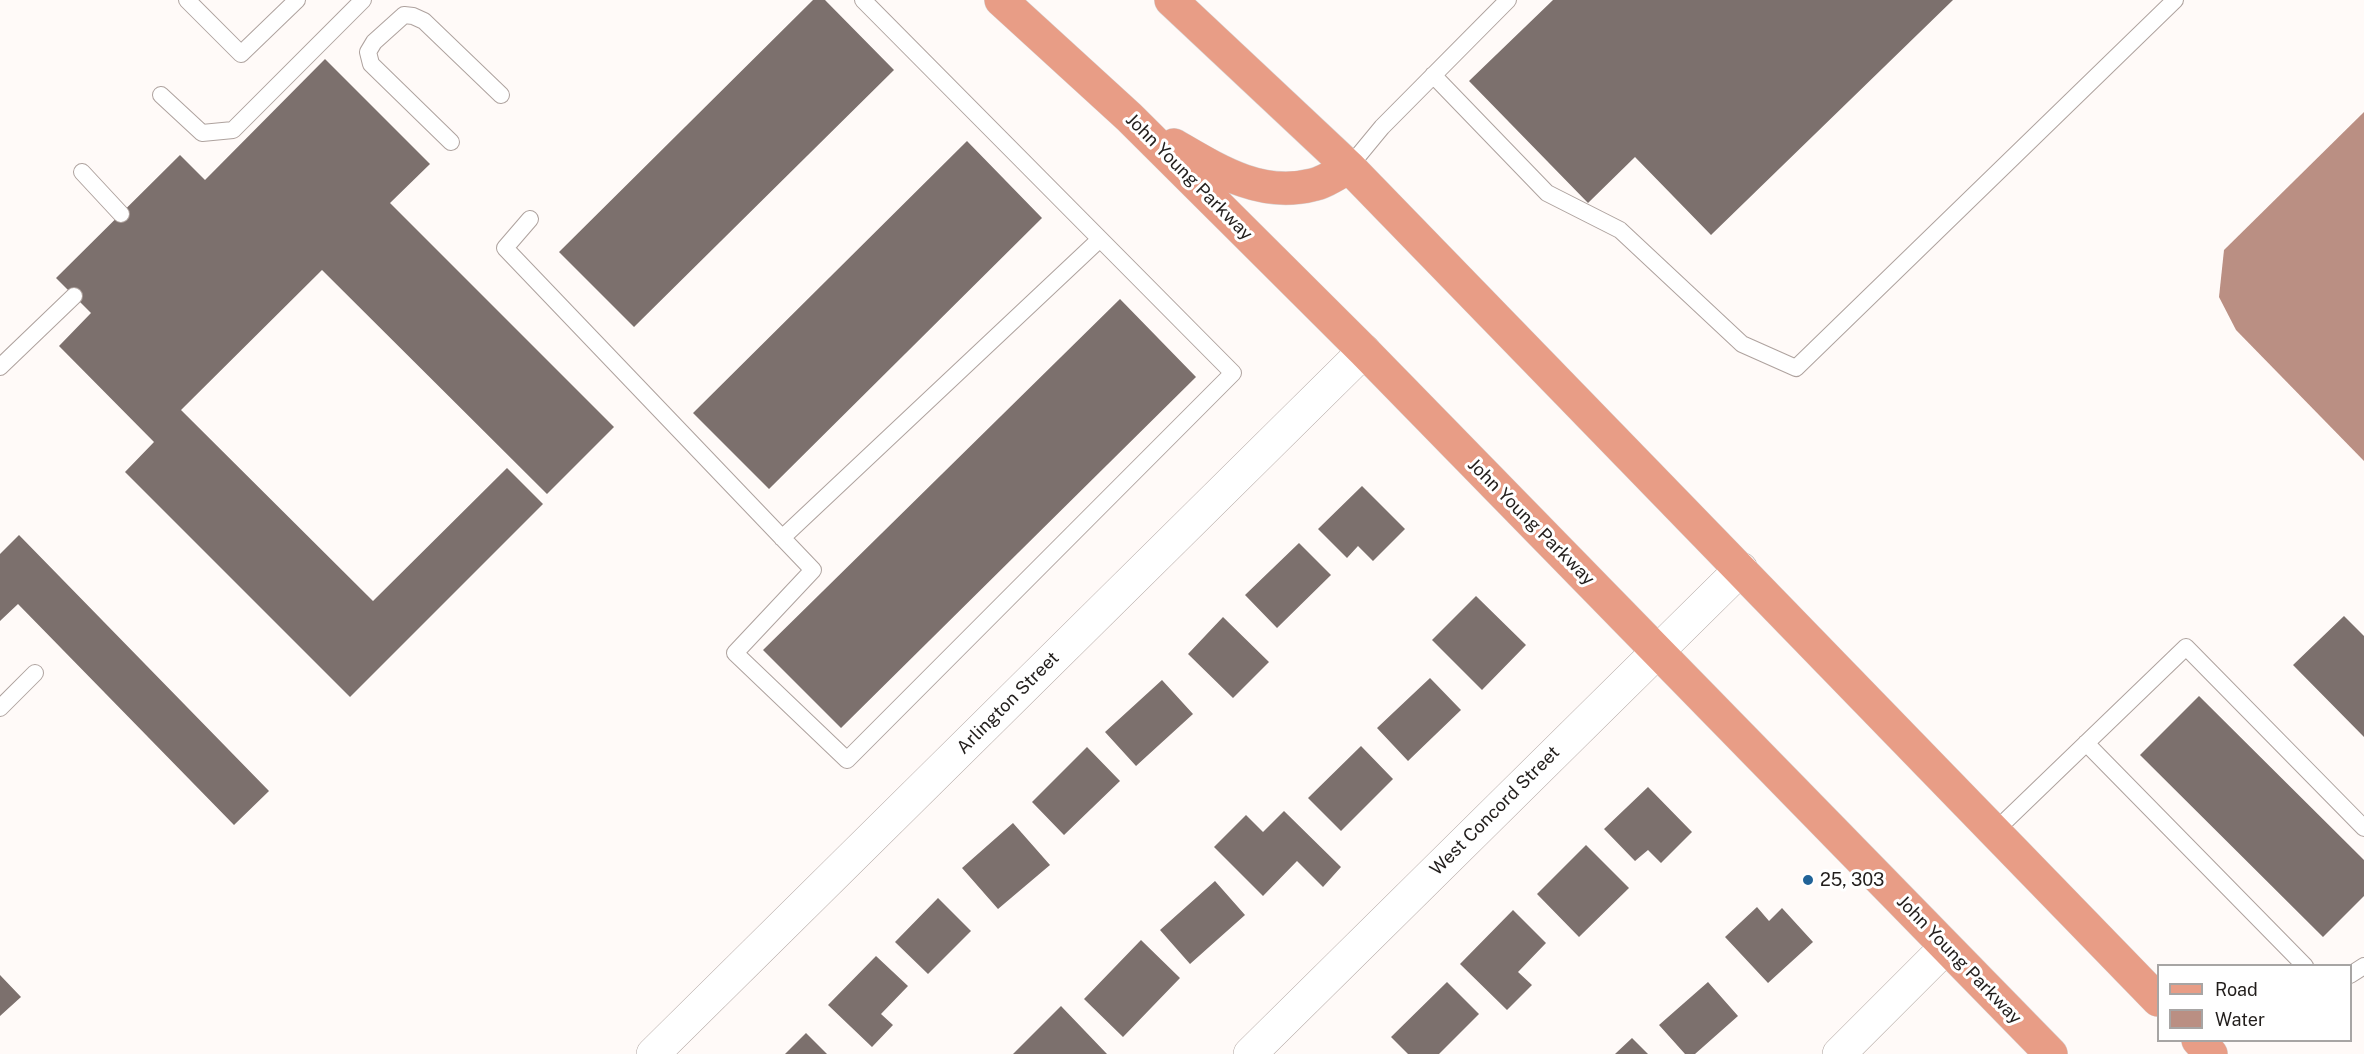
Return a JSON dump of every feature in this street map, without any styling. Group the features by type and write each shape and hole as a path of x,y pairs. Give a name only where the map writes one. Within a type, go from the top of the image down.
{"main road":[{"name":"John Young Parkway","path":"1001,0 1129,117 1364,351 2051,1054"},
{"path":"1171,0 1349,167 1742,569 2157,999"},
{"path":"1129,117 1226,175 1273,189 1313,185 1349,167"},
{"path":"2199,1042 2211,1054"}],"street":[{"name":"Arlington Street","path":"653,1054 1364,351"},
{"name":"West Concord Street","path":"1250,1054 1742,569"},
{"path":"1839,1054 1946,947"}],"lane":[{"path":"187,0 242,54 297,0"},
{"path":"161,95 202,133 233,130 363,0"},
{"path":"530,219 505,248 813,570 735,653 847,760 1233,373 863,0"},
{"path":"1349,167 1382,127 1508,0"},
{"path":"1433,75 1547,193 1620,230 1742,344 1796,368 2175,0"},
{"path":"451,142 371,64 368,52 374,42 404,15 413,16 424,21 501,95"},
{"path":"82,172 121,214"},
{"path":"782,538 1100,239"},
{"path":"0,367 74,296"},
{"path":"1995,831 2186,648 2364,828"},
{"path":"0,708 35,673"},
{"path":"2086,743 2303,964"}],"water":[{"path":"2364,112 2364,461 2236,330 2219,297 2224,250"}],"building":[{"path":"813,0 825,0 894,70 634,327 559,252"},
{"path":"1553,0 1953,0 1711,235 1635,157 1588,203 1469,81"},
{"path":"325,59 430,164 390,203 614,427 547,494 322,270 181,410 373,601 507,468 543,504 350,697 125,472 154,442 59,346 91,313 56,278 180,155 205,180"},
{"path":"967,141 1042,218 769,489 693,413"},
{"path":"1120,299 1196,377 841,728 763,650"},
{"path":"1362,486 1405,529 1373,561 1358,546 1347,558 1318,529"},
{"path":"19,535 269,791 234,825 18,604 0,621 0,554"},
{"path":"1299,543 1331,575 1277,628 1245,595"},
{"path":"1476,596 1526,645 1482,690 1432,640"},
{"path":"2344,616 2364,636 2364,737 2293,665"},
{"path":"1223,617 1269,662 1233,698 1188,654"},
{"path":"1430,678 1461,710 1408,761 1377,728"},
{"path":"1162,680 1193,714 1136,766 1105,732"},
{"path":"2199,696 2364,860 2364,896 2323,937 2140,755"},
{"path":"1361,746 1393,779 1341,831 1308,798"},
{"path":"1087,747 1120,781 1064,835 1032,802"},
{"path":"1648,787 1692,832 1661,863 1648,850 1635,861 1604,829"},
{"path":"1284,811 1341,867 1323,887 1297,861 1263,896 1214,847 1246,815 1263,832"},
{"path":"1013,823 1050,865 998,909 962,868"},
{"path":"1586,845 1629,888 1579,937 1537,894"},
{"path":"1215,881 1245,915 1190,964 1160,930"},
{"path":"938,898 971,931 928,974 895,942"},
{"path":"1757,907 1769,921 1782,908 1813,942 1768,983 1725,937"},
{"path":"1513,910 1546,943 1518,972 1532,985 1507,1010 1460,964"},
{"path":"1141,940 1180,978 1123,1037 1084,999"},
{"path":"876,956 908,986 881,1014 893,1025 872,1047 828,1005"},
{"path":"0,975 21,997 0,1016"},
{"path":"1447,982 1479,1014 1439,1054 1408,1054 1391,1037"},
{"path":"1708,982 1738,1016 1695,1054 1685,1054 1659,1025"},
{"path":"1061,1006 1107,1054 1013,1054"},
{"path":"806,1033 827,1054 785,1054"},
{"path":"1632,1038 1648,1054 1615,1054"}],"place":[{"name":"25, 303","path":"1808,880"}]}
